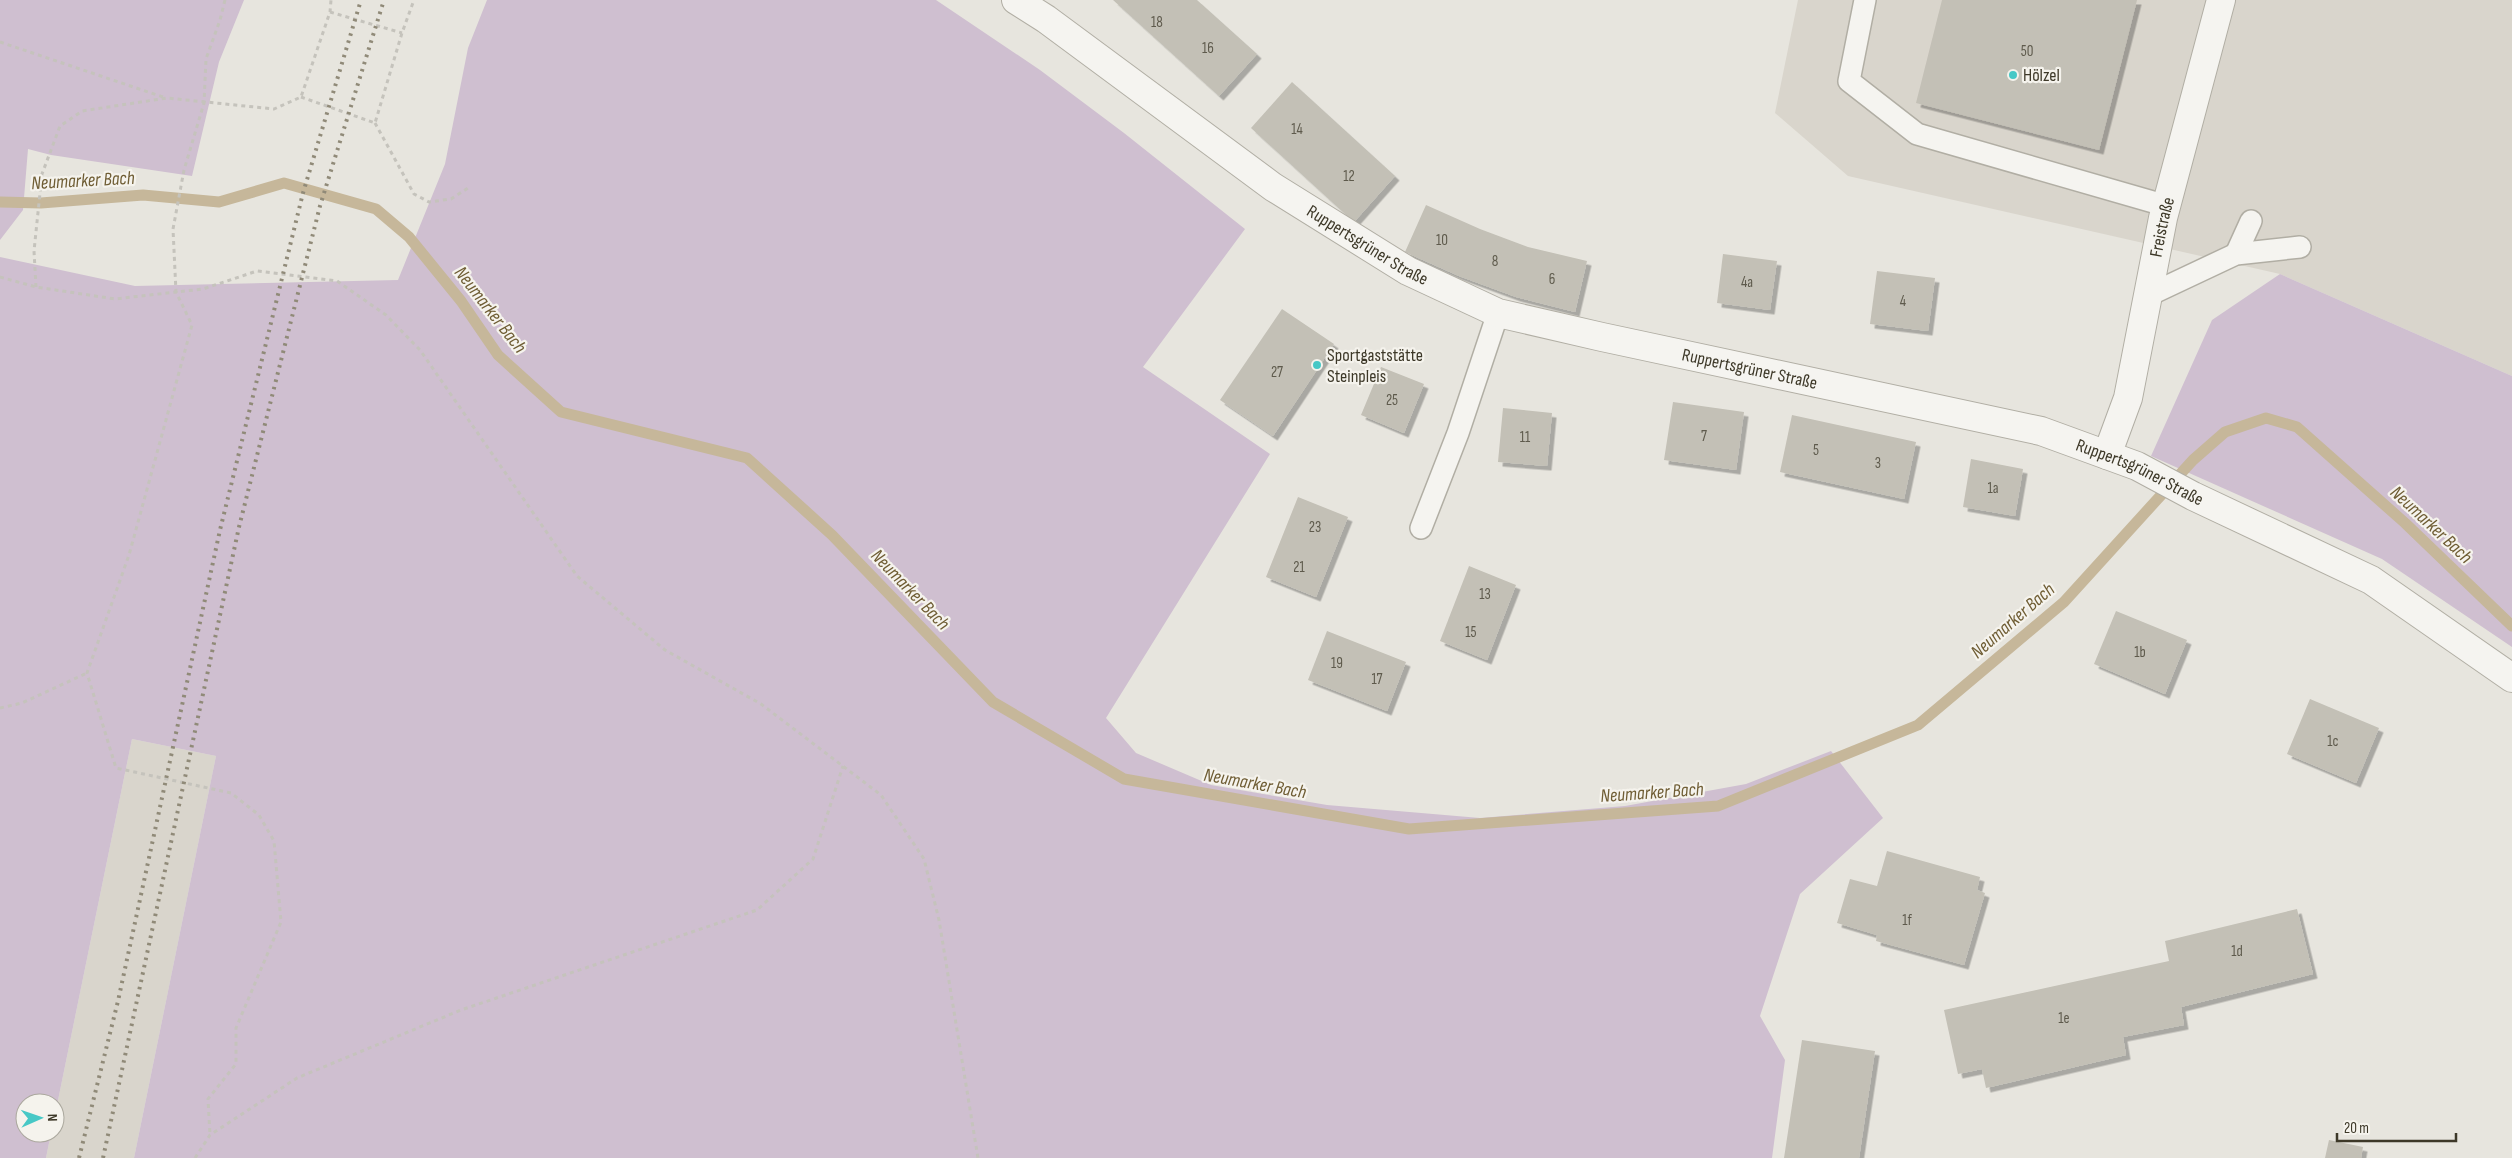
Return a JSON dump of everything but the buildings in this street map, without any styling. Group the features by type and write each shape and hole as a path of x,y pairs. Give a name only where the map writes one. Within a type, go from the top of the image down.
{"street":[{"name":"Ruppertsgrüner Straße","path":"1016,0 1046,19 1274,187 1408,271 1498,313 2041,431 2137,466 2193,496 2371,580 2512,678"},
{"name":"Freistraße","path":"2107,455 2128,398 2167,206 2221,0"}],"lane":[{"path":"1865,0 1850,81 1917,134 2167,206"},
{"path":"2236,254 2251,221"},
{"path":"2149,296 2236,254 2300,247"},
{"path":"1421,528 1458,433 1498,313"}],"path":[{"path":"210,1135 208,1099 236,1064 236,1028 281,922 274,841 259,816 231,793 116,768 87,673 130,555 192,325 176,292 173,229 184,170 204,103 206,59 225,0"},
{"path":"301,97 330,12 331,0"},
{"path":"375,123 414,0"},
{"path":"330,12 402,33"},
{"path":"0,42 167,98 274,109 301,97 375,123 414,194 430,202 451,199 468,188"},
{"path":"36,288 34,251 42,174 60,126 82,112 167,98"},
{"path":"0,277 36,288 115,299 203,289 257,270 337,281 386,315 420,350 577,576 665,650 761,704 881,795 924,859 939,920 978,1158"},
{"path":"0,708 22,703 87,673"},
{"path":"196,1158 210,1135 297,1078 461,1010 757,910 813,859 843,766"}],"shaded area":[{"path":"0,0 244,0 219,62 192,176 51,155 28,149 23,210 0,240"},
{"path":"487,0 936,0 1040,70 1124,133 1245,229 1143,367 1270,454 1106,718 1136,753 1211,785 1327,805 1480,818 1625,806 1746,784 1831,751 1883,818 1800,894 1760,1016 1785,1060 1772,1158 134,1158 216,756 132,739 60,1093 15,1093 15,1143 49,1143 46,1158 0,1158 0,257 135,286 398,280 445,164 468,48"},
{"path":"1798,0 2512,0 2512,376 2280,274 1848,176 1775,113"},
{"path":"2280,274 2512,376 2512,647 2382,559 2151,456 2212,320"},
{"path":"132,739 216,756 134,1158 46,1158 49,1143 65,1143 65,1093 60,1093"}],"waterway":[{"name":"Neumarker Bach","path":"0,202 41,203 143,195 219,202 284,183 376,209 409,237 461,301 498,355 561,412 747,458 832,535 993,702 1124,779 1409,829 1718,806 1918,725 2064,602 2193,460 2225,432 2266,418 2297,427 2405,523 2512,626"}],"railway":[{"path":"79,1158 118,1001 220,530 303,193 361,0"},
{"path":"103,1158 239,527 320,206 384,0"}],"place":[{"name":"Hölzel","path":"2013,75"},
{"name":"Sportgaststätte Steinpleis","path":"1317,365"}]}
